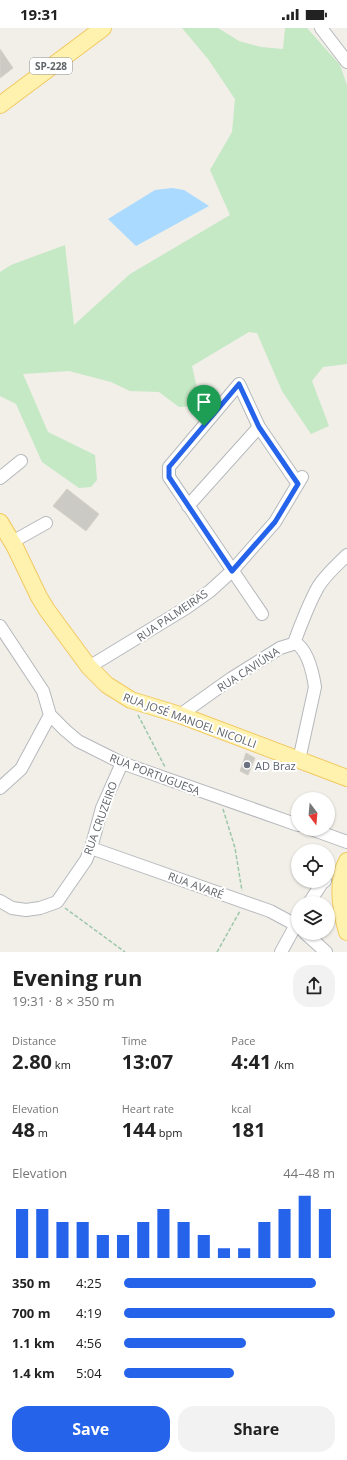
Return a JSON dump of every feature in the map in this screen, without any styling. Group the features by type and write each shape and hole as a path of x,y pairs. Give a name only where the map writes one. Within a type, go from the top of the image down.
{"main road":[{"name":"SP-228","path":"0,104 102,28"},
{"name":"RUA JOSÉ MANOEL NICOLLI","path":"0,522 12,542 39,598 90,667 106,685 131,700 180,716 347,778"},
{"path":"345,864 340,901 347,932"}],"street":[{"path":"321,28 347,62"},
{"path":"188,506 259,427 239,384 169,467 169,477 188,506 232,571 262,614"},
{"name":"RUA PALMEIRAS","path":"90,667 186,608 210,591 232,571 275,522 300,480 259,427"},
{"path":"0,478 21,461"},
{"path":"12,542 46,523"},
{"path":"299,760 315,687 310,663 298,644 294,643 319,586 329,572 347,555"},
{"name":"RUA PORTUGUESA","path":"0,626 42,691 50,715 78,740 122,763 291,823"},
{"name":"RUA CAVIÚNA","path":"180,716 232,678 280,648 294,643"},
{"path":"2,783 21,769 50,715"},
{"name":"RUA CRUZEIRO","path":"57,902 86,860 91,848 102,808 122,763"},
{"path":"330,836 347,842"},
{"name":"RUA AVARÉ","path":"91,848 270,911 291,921"},
{"path":"335,873 345,864"},
{"path":"0,901 12,908 26,910 40,908 57,902"},
{"path":"281,952 291,934"},
{"path":"313,940 326,952"}],"path":[{"path":"131,700 172,781"},
{"path":"217,952 244,902 235,848 219,798"},
{"path":"57,902 125,952"}],"green space":[{"path":"182,28 218,28 239,41 261,47 283,49 285,28 307,28 340,65 347,85 347,364 323,367 312,381 329,426 311,434 282,391 257,333 249,332 192,366 201,406 179,407 159,392 130,391 111,382 69,371 23,374 48,432 95,455 97,480 91,487 79,488 42,462 16,404 0,396 0,272 11,265 65,245 74,325 130,274 230,215 210,170 232,132 235,99 208,59"}],"water":[{"path":"172,188 184,190 209,206 136,246 108,219 155,190"}],"building":[{"path":"0,49 13,68 0,78"},
{"path":"67,489 99,514 86,531 53,506"},
{"name":"AD Braz","path":"246,753 255,758 248,775 240,771"}],"place":[{"name":"AD Braz","path":"247,765"}],"route":[{"path":"239,384 259,427 298,484 275,522 232,571 169,477 168,472 169,467 204,426 239,384"}]}
